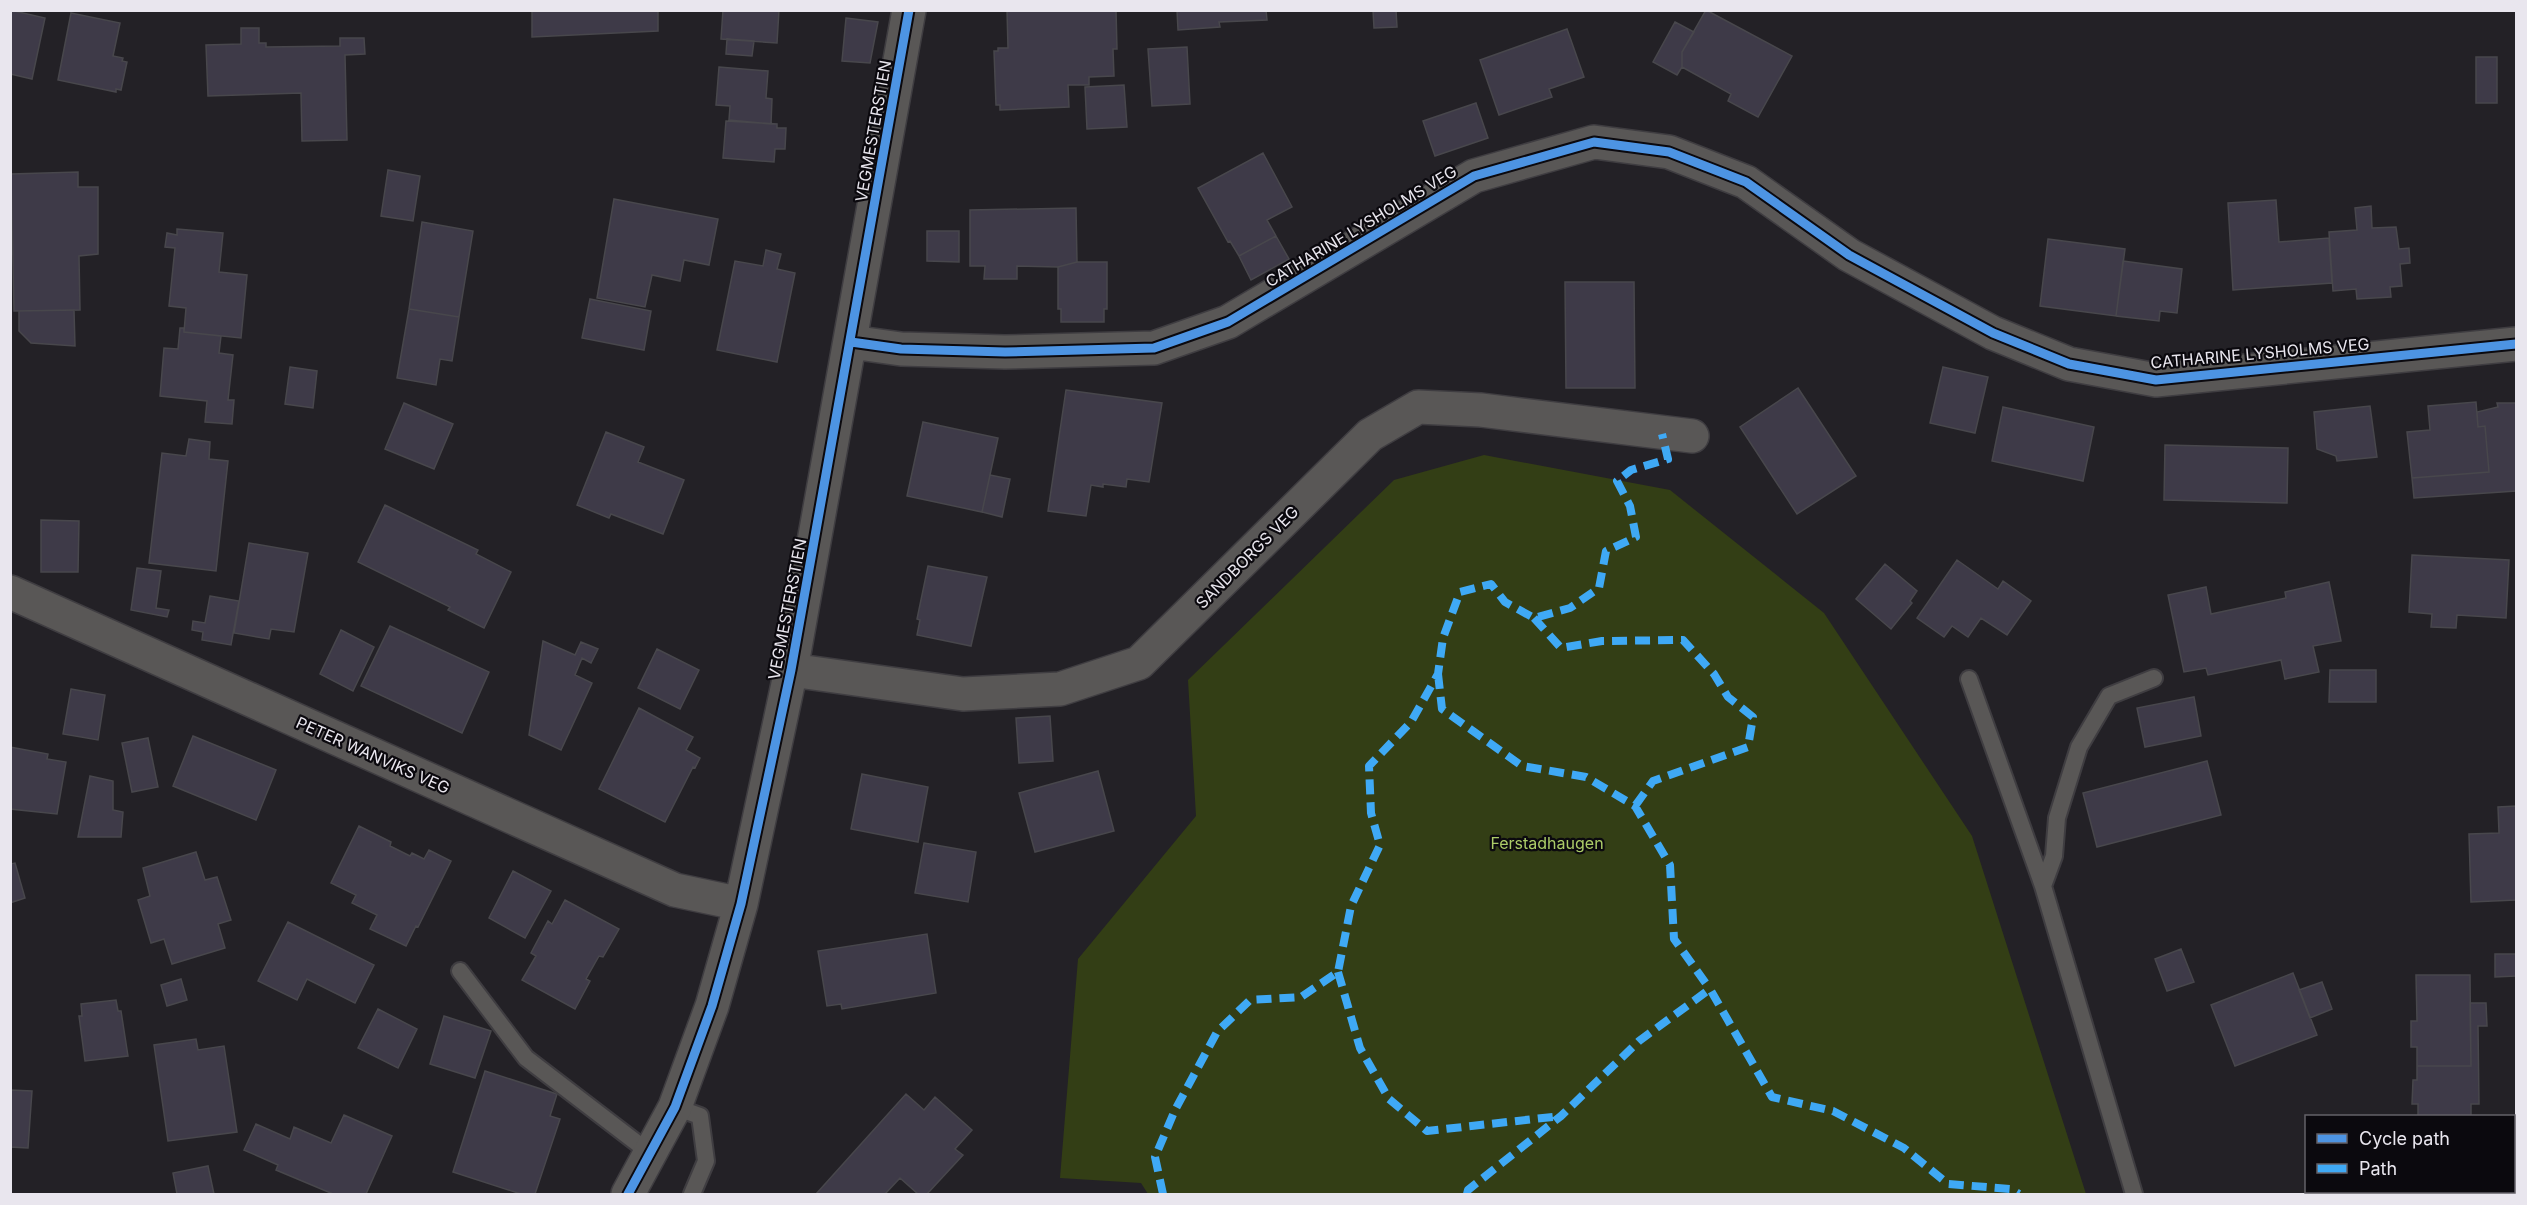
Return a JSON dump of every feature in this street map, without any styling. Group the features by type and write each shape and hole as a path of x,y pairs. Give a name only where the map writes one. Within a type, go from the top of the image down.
{"street":[{"name":"VEGMESTERSTIEN","path":"628,1194 675,1107 712,1006 741,904 791,670 909,10"},
{"name":"CATHARINE LYSHOLMS VEG","path":"851,342 901,349 1005,352 1154,348 1228,322 1474,176 1594,142 1669,152 1746,182 1849,255 1993,333 2069,364 2156,380 2517,344"},
{"name":"SANDBORGS VEG","path":"791,670 963,694 1060,689 1139,663 1370,435 1418,407 1481,410 1692,436"},
{"name":"PETER WANVIKS VEG","path":"10,592 675,890 741,904"}],"lane":[{"path":"2043,886 2054,856 2057,818 2079,747 2109,696 2154,678"},
{"path":"1969,679 2043,886 2134,1194"},
{"path":"460,971 526,1058 650,1153"},
{"path":"675,1107 700,1116 706,1161 692,1194"}],"green space":[{"name":"Ferstadhaugen","path":"1484,455 1670,490 1824,613 1972,836 2086,1194 1148,1194 1141,1183 1060,1178 1078,959 1196,816 1188,680 1394,480"}],"building":[{"path":"10,10 45,18 32,79 10,74"},
{"path":"532,10 658,10 658,31 532,37"},
{"path":"723,10 779,10 777,43 721,39"},
{"path":"1007,10 1116,10 1117,49 1113,49 1114,76 1089,77 1089,85 1068,85 1069,107 1000,110 1000,105 996,105 994,51 998,51 998,48 1008,48"},
{"path":"1177,10 1266,10 1267,20 1219,22 1220,27 1178,30"},
{"path":"1373,10 1396,10 1397,27 1374,28"},
{"path":"1706,10 1792,56 1758,117 1728,101 1731,94 1682,67 1682,52"},
{"path":"71,13 120,23 113,56 123,58 122,61 127,62 121,90 116,89 116,92 58,80"},
{"path":"846,18 878,22 870,63 842,61"},
{"path":"1675,22 1694,32 1682,52 1682,67 1677,75 1653,62"},
{"path":"241,28 259,28 259,43 266,43 266,47 340,46 340,38 364,38 365,54 345,55 347,140 302,141 301,93 208,96 206,45 241,44"},
{"path":"1567,29 1584,77 1549,89 1552,97 1499,115 1480,60"},
{"path":"727,39 754,41 752,56 726,54"},
{"path":"1187,47 1190,104 1152,106 1148,49"},
{"path":"2476,57 2497,57 2497,103 2476,103"},
{"path":"719,67 768,71 766,98 772,99 771,124 729,120 730,106 716,105"},
{"path":"1124,85 1127,127 1087,129 1085,87"},
{"path":"1476,103 1488,138 1435,156 1423,121"},
{"path":"726,121 777,124 777,128 786,128 785,149 775,149 774,162 723,158"},
{"path":"1263,153 1292,207 1267,220 1276,236 1239,256 1230,241 1228,242 1198,188"},
{"path":"388,170 420,176 413,221 381,216"},
{"path":"78,172 78,187 98,187 98,254 79,256 80,310 14,311 11,174"},
{"path":"614,199 718,219 709,265 684,260 680,281 652,275 645,307 597,298"},
{"path":"2276,200 2279,242 2329,238 2332,283 2233,290 2228,203"},
{"path":"2371,206 2372,228 2396,227 2399,249 2409,248 2410,263 2400,264 2402,286 2390,287 2391,297 2357,299 2356,289 2333,291 2329,232 2357,230 2355,208"},
{"path":"1076,208 1077,262 1058,267 1017,266 1017,279 984,279 985,266 970,266 970,210"},
{"path":"422,222 473,231 459,317 409,309"},
{"path":"177,229 223,233 219,272 247,275 241,338 184,332 186,308 169,306 175,248 165,247 167,233 177,235"},
{"path":"927,231 959,231 959,262 927,261"},
{"path":"1276,236 1289,259 1251,280 1239,256"},
{"path":"2048,239 2125,249 2116,316 2040,306"},
{"path":"766,250 781,254 777,269 795,273 777,362 717,350 735,261 763,266"},
{"path":"2123,261 2182,269 2177,313 2160,311 2159,321 2116,316"},
{"path":"1077,262 1107,262 1107,309 1104,309 1104,322 1061,322 1061,309 1058,309 1058,267"},
{"path":"1565,282 1634,282 1635,388 1566,388"},
{"path":"590,299 651,311 644,350 582,338"},
{"path":"409,309 459,317 452,361 440,359 436,385 397,378"},
{"path":"74,310 75,346 31,343 19,331 19,311"},
{"path":"180,328 184,328 184,332 221,336 219,353 233,355 228,400 234,400 232,424 205,422 207,401 160,396 164,348 178,349"},
{"path":"290,367 317,371 313,408 285,404"},
{"path":"1943,367 1988,377 1975,433 1930,423"},
{"path":"1798,388 1856,476 1797,514 1740,427"},
{"path":"1066,390 1162,403 1149,482 1127,479 1126,487 1091,485 1086,516 1048,511"},
{"path":"2476,402 2478,427 2485,426 2489,472 2412,478 2407,432 2430,430 2428,406"},
{"path":"404,403 453,424 434,469 385,449"},
{"path":"2497,403 2516,403 2516,491 2414,498 2412,478 2489,472 2485,426 2478,427 2477,412 2498,407"},
{"path":"2370,406 2377,457 2337,461 2336,456 2317,449 2314,412"},
{"path":"2003,407 2094,427 2083,481 1992,461"},
{"path":"923,422 998,438 982,512 907,496"},
{"path":"606,432 644,447 638,462 684,480 663,534 611,514 609,518 577,505"},
{"path":"189,439 210,442 209,459 228,461 216,571 149,563 162,453 186,456"},
{"path":"2165,445 2288,448 2287,503 2164,500"},
{"path":"990,475 1010,479 1002,517 982,512"},
{"path":"385,505 478,550 476,554 511,572 484,628 448,610 450,607 358,562"},
{"path":"41,520 79,521 78,572 41,572"},
{"path":"249,543 308,553 294,632 271,629 269,639 234,633"},
{"path":"2412,555 2509,560 2506,618 2457,615 2456,628 2431,627 2432,614 2409,612"},
{"path":"1957,560 1998,589 2003,581 2031,601 2007,635 1981,618 1968,637 1952,626 1944,637 1917,618"},
{"path":"1885,564 1917,591 1910,601 1912,603 1891,629 1856,599"},
{"path":"928,566 987,577 971,646 917,635 920,620 917,619"},
{"path":"137,568 161,571 156,608 169,610 167,617 131,610"},
{"path":"2329,582 2341,641 2313,646 2319,672 2285,679 2281,660 2208,675 2206,668 2184,672 2168,595 2206,587 2211,614 2286,598 2285,592"},
{"path":"210,596 239,601 231,645 202,640 203,632 192,630 193,621 205,623"},
{"path":"390,626 489,672 462,733 361,686"},
{"path":"341,630 374,647 353,691 320,674"},
{"path":"543,641 575,655 581,642 598,649 591,663 582,658 575,675 592,683 561,750 529,735"},
{"path":"657,649 699,670 680,709 638,688"},
{"path":"2330,670 2376,670 2376,702 2329,702"},
{"path":"71,689 105,695 98,740 63,734"},
{"path":"2194,697 2201,736 2145,747 2137,708"},
{"path":"639,708 693,737 686,750 700,758 695,768 693,767 665,822 599,789"},
{"path":"1050,716 1053,761 1019,763 1016,718"},
{"path":"193,736 276,770 256,820 173,786"},
{"path":"148,738 158,787 132,792 122,743"},
{"path":"10,747 48,754 47,759 66,762 57,814 10,809"},
{"path":"2207,761 2221,815 2097,847 2083,793"},
{"path":"1098,771 1114,831 1035,852 1019,793"},
{"path":"862,774 928,787 918,842 851,829"},
{"path":"90,776 113,781 113,810 123,812 121,837 78,837"},
{"path":"2516,806 2516,900 2471,902 2469,834 2499,833 2498,807"},
{"path":"359,826 391,842 390,846 410,856 412,853 424,859 429,850 451,861 406,946 370,929 377,915 352,903 356,895 331,883"},
{"path":"924,843 976,852 968,902 915,893"},
{"path":"196,852 205,880 217,877 231,920 218,924 225,948 172,964 164,939 151,943 138,900 150,896 143,868"},
{"path":"15,863 25,898 10,903 10,864"},
{"path":"513,871 551,891 525,938 489,918"},
{"path":"565,900 619,929 603,957 599,956 586,979 590,981 575,1009 522,980 536,956 531,953 548,921 552,924"},
{"path":"288,922 374,965 355,1003 307,979 297,1000 258,981"},
{"path":"927,934 936,993 842,1009 841,1004 827,1006 818,951"},
{"path":"2181,949 2194,982 2167,991 2155,959"},
{"path":"2495,954 2516,954 2516,976 2495,977"},
{"path":"2293,973 2317,1035 2235,1066 2211,1005"},
{"path":"2416,975 2470,975 2471,1066 2417,1066 2417,1047 2411,1047 2411,1021 2417,1021"},
{"path":"181,979 187,1000 167,1006 161,985"},
{"path":"2322,982 2332,1009 2310,1018 2299,990"},
{"path":"116,1000 118,1011 121,1011 128,1056 85,1061 79,1016 82,1016 81,1004"},
{"path":"2470,1003 2486,1003 2487,1026 2478,1026 2479,1104 2471,1104 2471,1115 2418,1115 2418,1104 2412,1104 2413,1080 2417,1080 2417,1066 2471,1066"},
{"path":"378,1009 417,1029 398,1068 358,1048"},
{"path":"444,1016 491,1031 475,1078 430,1064"},
{"path":"196,1039 198,1050 224,1046 237,1132 168,1141 154,1045"},
{"path":"485,1071 557,1094 550,1116 560,1119 535,1194 521,1194 453,1172"},
{"path":"10,1090 32,1091 28,1148 10,1147"},
{"path":"906,1094 924,1110 935,1097 972,1130 955,1149 963,1155 927,1194 918,1194 900,1178 885,1194 816,1194"},
{"path":"344,1115 392,1136 366,1194 333,1194 276,1170 278,1165 244,1150 256,1124 290,1139 294,1127 331,1143"},
{"path":"208,1166 214,1194 177,1194 173,1173"}],"marked path":[{"path":"1163,1194 1155,1157 1175,1110 1217,1032 1250,1000 1301,997 1338,972 1351,906 1380,845 1371,813 1369,766 1411,722 1438,674 1443,638 1460,592 1491,584 1505,602 1534,618 1570,608 1599,588 1606,551 1636,537 1630,506 1617,481 1631,470 1668,459 1662,434"},
{"path":"1534,618 1561,648 1602,641 1683,640 1714,674 1728,697 1753,717 1748,747 1653,781 1635,806"},
{"path":"1438,674 1442,709 1522,766 1586,777 1635,806 1670,865 1674,939 1710,989"},
{"path":"1338,972 1360,1048 1389,1099 1427,1131 1561,1116"},
{"path":"1467,1194 1468,1190 1561,1116 1639,1041 1710,989 1772,1097 1833,1111 1904,1148 1948,1184 2011,1189 2019,1194"}],"cycle path":[{"path":"628,1194 675,1107 712,1006 741,904 791,670 909,10"},
{"path":"851,342 901,349 1005,352 1154,348 1228,322 1474,176 1594,142 1669,152 1746,182 1849,255 1993,333 2069,364 2156,380 2516,344"}]}
